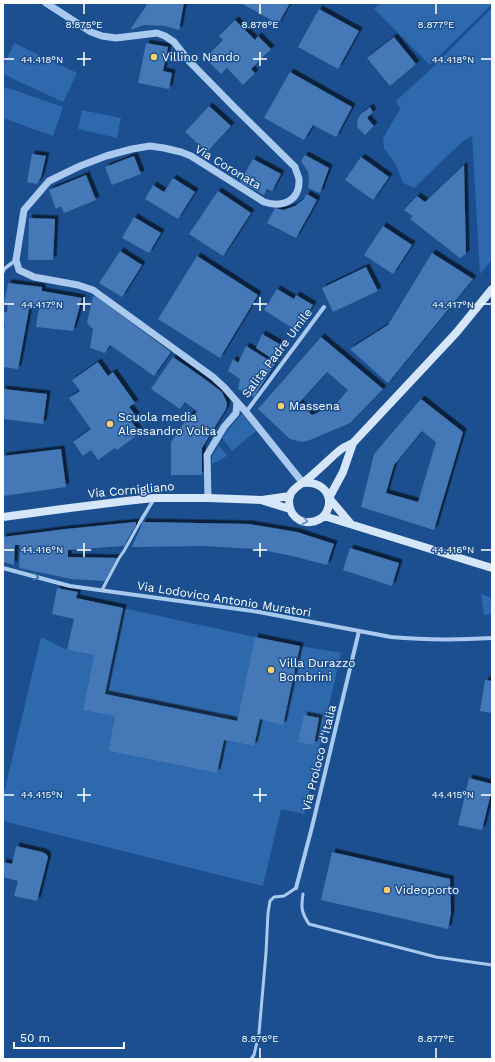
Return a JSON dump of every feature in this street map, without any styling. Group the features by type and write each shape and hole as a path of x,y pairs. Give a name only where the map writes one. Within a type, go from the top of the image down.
{"main road":[{"path":"290,509 290,496 295,488 303,483 341,450 353,443 456,333 492,289"},
{"path":"353,443 343,472 329,498 329,508 324,516 492,568"},
{"path":"303,483 312,482 325,490 329,498 352,524"},
{"name":"Via Cornigliano","path":"3,518 154,498 262,500 290,496"},
{"name":"Via Cornigliano","path":"262,500 290,509 294,516 301,521 309,523 317,521 324,516"}],"street":[{"name":"Via Coronata","path":"16,260 24,210 49,181 80,166 132,149 150,146 181,152 191,156 264,202 271,204 286,203 293,199 298,189 299,178 295,167 234,108 189,61 174,42 165,36 157,34 116,38 102,36 91,32 46,3"},
{"path":"3,272 4,269 16,260 18,270 34,276 78,285 93,290 213,377 224,387 303,483"},
{"name":"Salita Padre Umile","path":"246,412 324,307"},
{"path":"208,498 207,455 224,428 236,413 237,402"},
{"path":"140,522 154,498"},
{"name":"Via Lodovico Antonio Muratori","path":"3,568 70,586 259,612 391,637 461,640 492,638"},
{"name":"Via Proloco d'Italia","path":"296,888 359,631"}],"lane":[{"path":"102,590 140,522"},
{"path":"251,1059 254,1055 259,1033 270,901 274,897 284,896 296,888"},
{"path":"303,894 301,907 309,924 436,956 492,965"}],"shaded area":[{"path":"380,3 492,4 430,65 374,9"},
{"path":"492,8 492,260 480,274 472,136 464,140 414,188 403,183 396,165 384,148 383,138 400,109 396,101 432,68"},
{"path":"14,43 77,73 63,102 3,74 3,67"},
{"path":"5,87 63,107 53,136 3,118 3,93"},
{"path":"82,110 121,118 117,138 78,129"},
{"path":"242,414 256,431 232,451 222,438"},
{"path":"219,445 227,456 212,464 212,456"},
{"path":"481,594 492,598 492,614 484,615"},
{"path":"123,608 255,637 237,721 105,694"},
{"path":"41,637 67,650 94,655 83,709 115,716 108,751 217,773 224,740 254,746 260,719 300,646 341,653 304,814 281,809 263,886 3,821 3,797"}],"building":[{"path":"148,3 184,3 179,30 165,26 144,25 130,30"},
{"path":"241,3 290,3 278,24"},
{"path":"319,9 359,31 338,69 298,47"},
{"path":"235,20 255,40 258,36 271,49 251,69 255,73 243,85 227,68 221,74 205,58 223,40 219,36"},
{"path":"394,37 416,64 390,86 367,58"},
{"name":"Villino Nando","path":"146,43 168,47 163,71 172,73 169,89 138,83"},
{"path":"290,72 352,107 336,137 313,125 304,140 264,118"},
{"path":"209,106 231,126 207,152 185,132"},
{"path":"370,107 373,112 367,118 374,126 365,135 357,127 358,118"},
{"path":"32,154 46,156 41,177 37,184 27,182"},
{"path":"305,155 329,168 320,193 308,188 308,172 301,161"},
{"path":"134,156 141,174 112,185 105,167"},
{"path":"361,157 389,177 373,200 345,180"},
{"path":"253,159 281,174 272,191 267,189 264,195 240,182"},
{"path":"464,165 466,254 460,258 410,219 413,216 404,210 417,196 425,202"},
{"path":"86,175 96,200 64,213 61,206 56,209 49,190"},
{"path":"173,178 195,192 178,219 145,199 153,185 164,192"},
{"path":"218,191 251,213 223,256 189,234"},
{"path":"307,194 317,200 296,238 267,223 275,208 283,210 295,206 303,200"},
{"path":"134,217 161,233 149,253 122,238"},
{"path":"29,218 55,219 53,260 28,260"},
{"path":"383,226 412,245 393,274 364,255"},
{"path":"120,251 142,265 122,297 99,283"},
{"path":"432,253 473,279 388,383 350,349 388,325"},
{"path":"197,256 258,295 220,358 158,319"},
{"path":"366,267 378,291 333,312 322,288"},
{"path":"8,283 42,287 42,291 82,298 73,331 36,327 39,306 30,304 18,369 3,367 3,334 5,325 3,324 3,317 4,312 7,312 8,303 4,303"},
{"path":"277,289 294,299 296,295 313,305 297,331 264,310"},
{"path":"93,296 97,297 171,352 154,376 110,345 105,353 90,348 93,329 87,323"},
{"path":"262,334 283,346 277,362 256,348"},
{"path":"321,337 383,389 350,423 302,442 290,439 258,409","holes":["327,372 348,390 335,405 312,415 299,403"]},
{"path":"246,346 275,364 254,397 238,389 240,379 228,371 233,359 238,363"},
{"path":"173,357 222,392 227,403 226,409 202,448 202,475 171,475 171,442 190,414 194,416 197,411 185,402 180,409 151,389"},
{"path":"98,362 108,376 113,372 135,403 129,407 137,417 131,421 140,433 117,450 115,448 98,460 91,450 83,456 73,442 91,429 69,398 80,391 72,380"},
{"path":"3,389 47,394 43,424 3,419"},
{"path":"421,399 463,432 434,530 361,507 374,454","holes":["422,431 436,442 418,502 386,493 394,465"]},
{"path":"61,449 66,487 3,496 3,456"},
{"path":"136,522 136,525 124,546 68,550 68,557 117,558 105,581 71,579 19,568 20,545 15,545 14,565 3,562 3,537"},
{"path":"143,522 249,524 297,532 334,544 327,565 258,549 204,546 132,547"},
{"path":"350,548 399,563 392,586 343,570"},
{"name":"Villa Durazzo Bombrini","path":"57,588 78,592 76,598 123,608 105,694 237,721 255,637 300,646 283,725 260,719 254,746 224,740 217,773 108,751 115,716 83,710 94,655 67,650 74,619 52,614"},
{"path":"485,680 492,681 492,713 480,711"},
{"path":"304,715 319,718 314,745 298,742"},
{"path":"469,778 492,784 482,830 458,825"},
{"path":"16,846 42,852 48,857 37,901 14,896 18,881 3,877 3,862 12,864"},
{"name":"Videoporto","path":"332,852 450,879 451,913 448,929 321,900"}],"place":[{"name":"Villino Nando","path":"154,57"},
{"name":"Massena","path":"281,406"},
{"name":"Scuola media Alessandro Volta","path":"110,424"},
{"name":"Villa Durazzo Bombrini","path":"271,670"},
{"name":"Videoporto","path":"387,890"}]}
